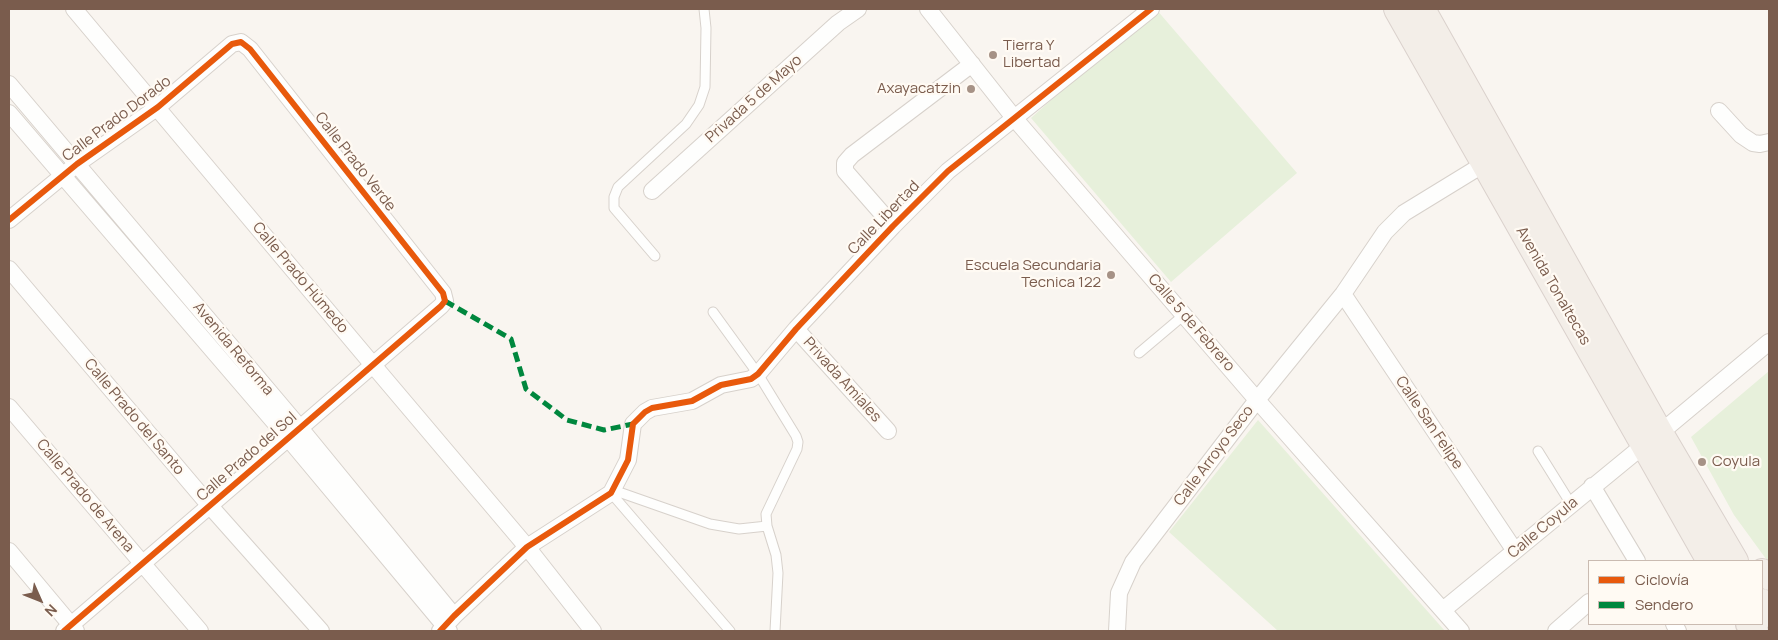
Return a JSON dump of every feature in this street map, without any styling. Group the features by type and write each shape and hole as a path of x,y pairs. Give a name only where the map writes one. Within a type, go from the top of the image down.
{"main road":[{"name":"Avenida Tonaltecas","path":"1397,9 1484,164 1723,556"},
{"name":"Avenida Tonaltecas","path":"1422,9 1652,439"},
{"path":"1723,556 1742,560"}],"street":[{"name":"Calle Prado Húmedo","path":"74,9 527,546 593,631"},
{"name":"Privada 5 de Mayo","path":"652,191 838,23 858,9"},
{"name":"Calle 5 de Febrero","path":"928,9 1015,119 1257,400 1461,631"},
{"name":"Calle Libertad","path":"758,374 796,329 893,226 948,171 1151,9"},
{"name":"Calle Prado Dorado","path":"9,220 77,164 158,107 232,44 241,42"},
{"name":"Calle Prado Verde","path":"241,42 250,49 444,293 445,301"},
{"name":"Calle Libertad","path":"893,226 845,171 845,163 972,64"},
{"name":"Avenida Reforma","path":"9,84 77,164 447,626"},
{"path":"1719,111 1741,135 1753,143 1769,142"},
{"name":"Avenida Reforma","path":"9,113 62,176 294,433"},
{"name":"Calle Arroyo Seco","path":"1117,631 1119,593 1133,562 1257,400 1343,294 1393,222 1404,213 1484,164"},
{"name":"Calle Prado del Santo","path":"9,269 210,506 321,631"},
{"name":"Calle San Felipe","path":"1343,294 1515,551"},
{"name":"Calle Prado del Sol","path":"70,629 142,564 445,301"},
{"name":"Privada Amiales","path":"796,329 888,431"},
{"name":"Calle Coyula","path":"1443,610 1769,342"},
{"path":"447,626 527,546 612,491 628,460 633,424 652,408 692,401 721,385 751,379 758,374"},
{"name":"Calle Prado de Arena","path":"9,407 200,631"},
{"path":"1592,486 1635,560"},
{"path":"9,551 70,629"},
{"path":"1556,631 1588,603"}],"lane":[{"path":"654,256 614,208 614,197 618,187 686,124 699,105 705,88 706,28 704,9"},
{"path":"713,312 758,374 798,442 797,449 766,514 766,526 776,555 778,574 775,631"},
{"path":"1139,353 1184,315"},
{"path":"1538,450 1571,504"},
{"path":"612,491 710,524 739,529 766,526"},
{"path":"612,491 730,631"}],"green space":[{"path":"1153,9 1156,9 1297,173 1171,282 1031,118"},
{"path":"1769,371 1769,563 1734,515 1691,437"},
{"path":"1258,420 1445,631 1278,631 1169,532"}],"marked path":[{"path":"445,301 511,339 526,389 567,420 604,430 633,424"}],"cycle path":[{"path":"440,631 527,547 611,493 628,460 633,424 645,412 652,408 692,401 721,385 751,379 758,374 796,329 893,226 948,171 1151,9"},
{"path":"9,220 77,164 158,107 232,44 241,42 250,49 443,293 445,301 64,631"}],"place":[{"name":"Tierra Y Libertad","path":"993,55"},
{"name":"Axayacatzin","path":"971,89"},
{"name":"Escuela Secundaria Tecnica 122","path":"1111,275"},
{"name":"Coyula","path":"1702,462"}]}
